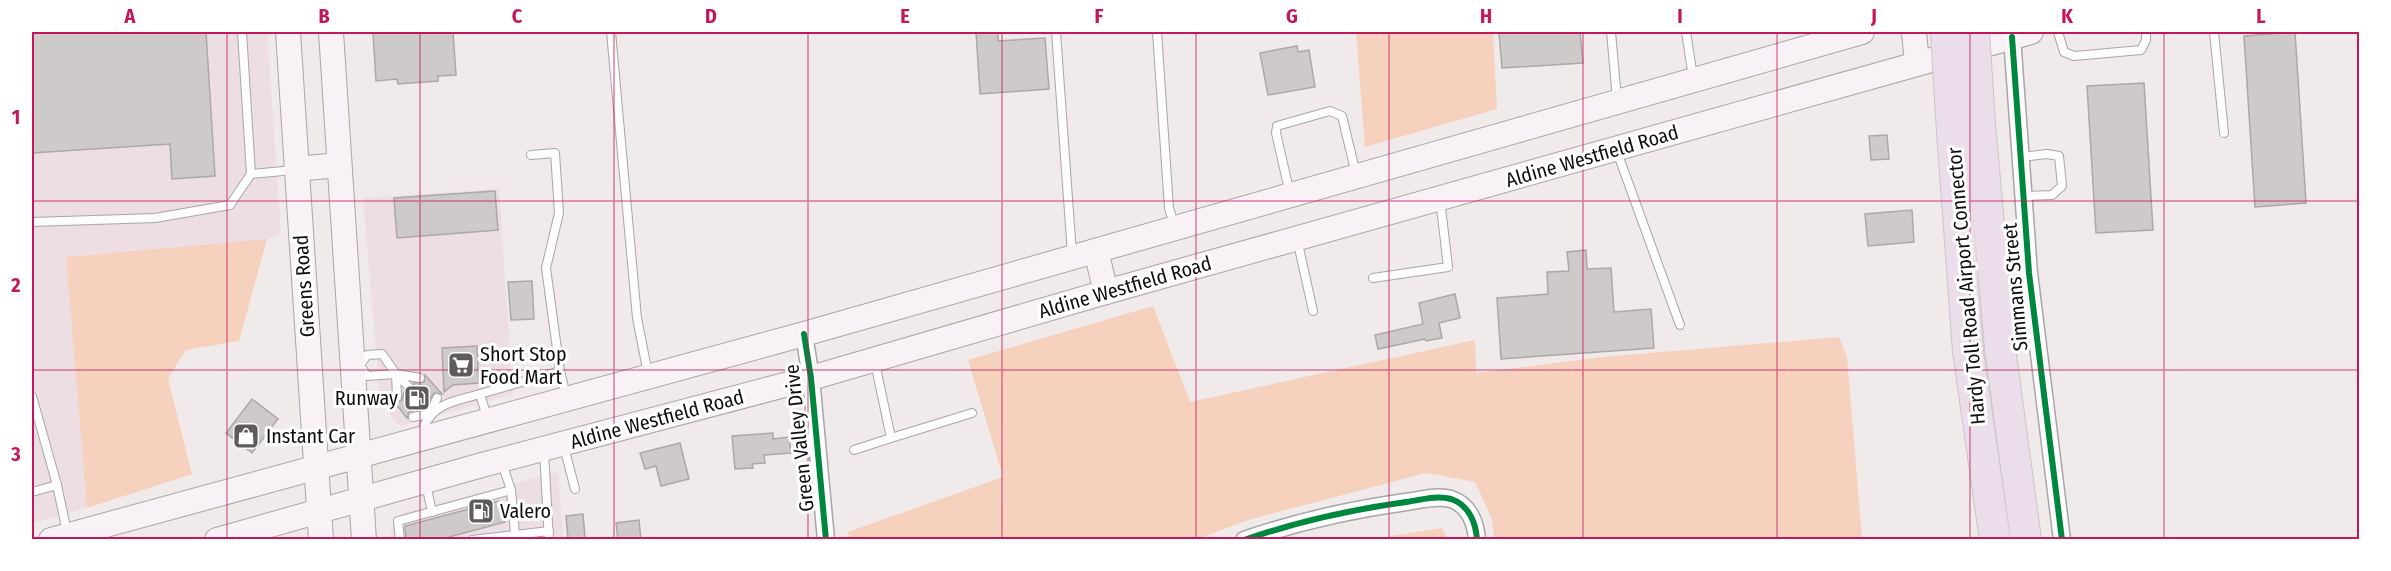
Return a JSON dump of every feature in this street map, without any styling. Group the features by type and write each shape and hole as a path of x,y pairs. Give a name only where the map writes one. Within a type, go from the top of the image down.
{"highway":[{"name":"Hardy Toll Road Airport Connector","path":"1946,32 1966,128 2000,348 2026,540"},
{"name":"Hardy Toll Road Airport Connector","path":"1974,32 1966,128 1968,351 1995,540"}],"main road":[{"name":"Greens Road","path":"288,32 321,540"},
{"path":"331,32 339,165 356,365 358,457 364,540"},
{"path":"59,537 358,457 427,420 488,421 1357,177 1694,80 1801,45 1862,32"},
{"path":"1914,32 1917,63"},
{"name":"Aldine Westfield Road","path":"217,540 501,460 811,378 2018,33"},
{"path":"297,169 339,165"},
{"path":"1095,251 1106,292"}],"street":[{"name":"Simmans Street","path":"2018,33 2024,196 2036,344 2062,540"},
{"name":"Green Valley Drive","path":"804,334 811,378 826,540"},
{"path":"1244,540 1303,520 1370,507 1438,498 1452,500 1461,505 1473,518 1477,540"}],"lane":[{"path":"32,222 155,218 230,205 251,174 242,32"},
{"path":"611,32 637,318 649,376"},
{"path":"1056,32 1072,258"},
{"path":"1157,32 1169,208 1175,229"},
{"path":"1611,32 1618,102"},
{"path":"1686,32 1694,80"},
{"path":"2058,32 2064,52 2074,56 2141,50 2146,40 2146,32"},
{"path":"2214,32 2224,133"},
{"path":"1290,196 1276,133 1277,126 1330,111 1342,116 1357,177"},
{"path":"1616,149 1680,325"},
{"path":"531,155 555,153 559,213 546,268 560,371 567,399"},
{"path":"2022,157 2047,154 2059,156 2061,176 2061,186 2052,195 2024,196"},
{"path":"251,174 297,169"},
{"path":"1373,278 1448,267 1440,199"},
{"path":"1297,239 1314,311"},
{"path":"409,387 396,374 382,354 367,355 356,365 368,376 396,374 420,378"},
{"path":"875,359 891,438"},
{"path":"427,420 446,403 560,371"},
{"path":"396,374 397,397"},
{"path":"480,394 488,421"},
{"path":"32,396 57,485 59,537"},
{"path":"427,420 437,398"},
{"path":"854,450 972,413"},
{"path":"413,417 427,420"},
{"path":"554,446 575,489"},
{"path":"472,540 515,534 549,535 554,446"},
{"path":"501,460 511,490 515,534"},
{"path":"426,481 432,512"},
{"path":"32,492 57,485"},
{"path":"400,540 398,521 511,490"}],"shaded area":[{"path":"32,32 267,32 281,233 267,239 66,257 87,508 32,523"},
{"path":"1356,32 1493,32 1497,109 1365,147"},
{"path":"499,189 513,394 402,426 395,422 380,397 363,198"},
{"path":"267,239 239,341 186,350 168,378 192,474 87,508 66,257"},
{"path":"1153,306 1190,402 1475,340 1476,373 1602,357 1839,337 1847,357 1862,539 1494,539 1492,519 1475,482 1426,473 1248,520 1198,539 849,539 848,532 1003,477 968,360"},
{"path":"558,472 563,539 392,539 391,529 403,513"},
{"path":"1442,528 1447,539 1371,539"}],"building":[{"path":"32,32 206,32 215,176 172,179 170,144 32,153"},
{"path":"453,32 456,75 438,76 438,81 398,84 397,79 376,81 373,33"},
{"path":"976,32 998,32 998,41 1045,38 1049,89 980,94"},
{"path":"1499,32 1580,32 1583,63 1502,68"},
{"path":"2295,32 2306,203 2255,207 2244,36"},
{"path":"1297,46 1298,52 1309,50 1315,87 1268,95 1260,53"},
{"path":"2144,83 2153,230 2096,233 2087,86"},
{"path":"1887,135 1889,159 1871,160 1869,136"},
{"path":"495,191 498,230 397,238 394,198"},
{"path":"1912,210 1914,242 1868,246 1865,214"},
{"path":"1586,250 1587,269 1611,268 1614,312 1651,309 1654,348 1501,359 1497,298 1548,294 1547,272 1569,271 1567,252"},
{"path":"532,281 534,319 511,320 508,282"},
{"path":"1455,294 1460,318 1439,323 1442,338 1426,341 1425,339 1378,349 1375,335 1423,324 1419,303"},
{"name":"Short Stop Food Mart","path":"477,346 479,383 453,385 444,392 442,348"},
{"name":"Runway","path":"425,375 442,394 434,393 428,402 421,402 419,409 409,412 407,418 395,403 402,400 404,391 413,392 414,383 424,382"},
{"path":"252,399 278,419 252,453 226,433"},
{"path":"773,433 773,439 789,437 791,453 764,455 765,463 752,464 753,468 735,469 732,436"},
{"path":"680,443 689,479 661,486 656,466 645,469 640,453"},
{"name":"Valero","path":"499,501 505,522 438,540 406,540 405,526"},
{"path":"583,514 585,538 568,539 566,516"},
{"path":"639,520 641,540 618,540 616,523"}],"cycle path":[{"path":"2012,37 2029,273 2062,540"},
{"path":"804,334 811,378 826,540"},
{"path":"1244,540 1284,527 1344,513 1440,497 1451,499 1467,510 1473,521 1477,540"}],"place":[{"name":"Short Stop Food Mart","path":"461,365"},
{"name":"Runway","path":"417,398"},
{"name":"Instant Car","path":"246,436"},
{"name":"Valero","path":"481,511"}]}
